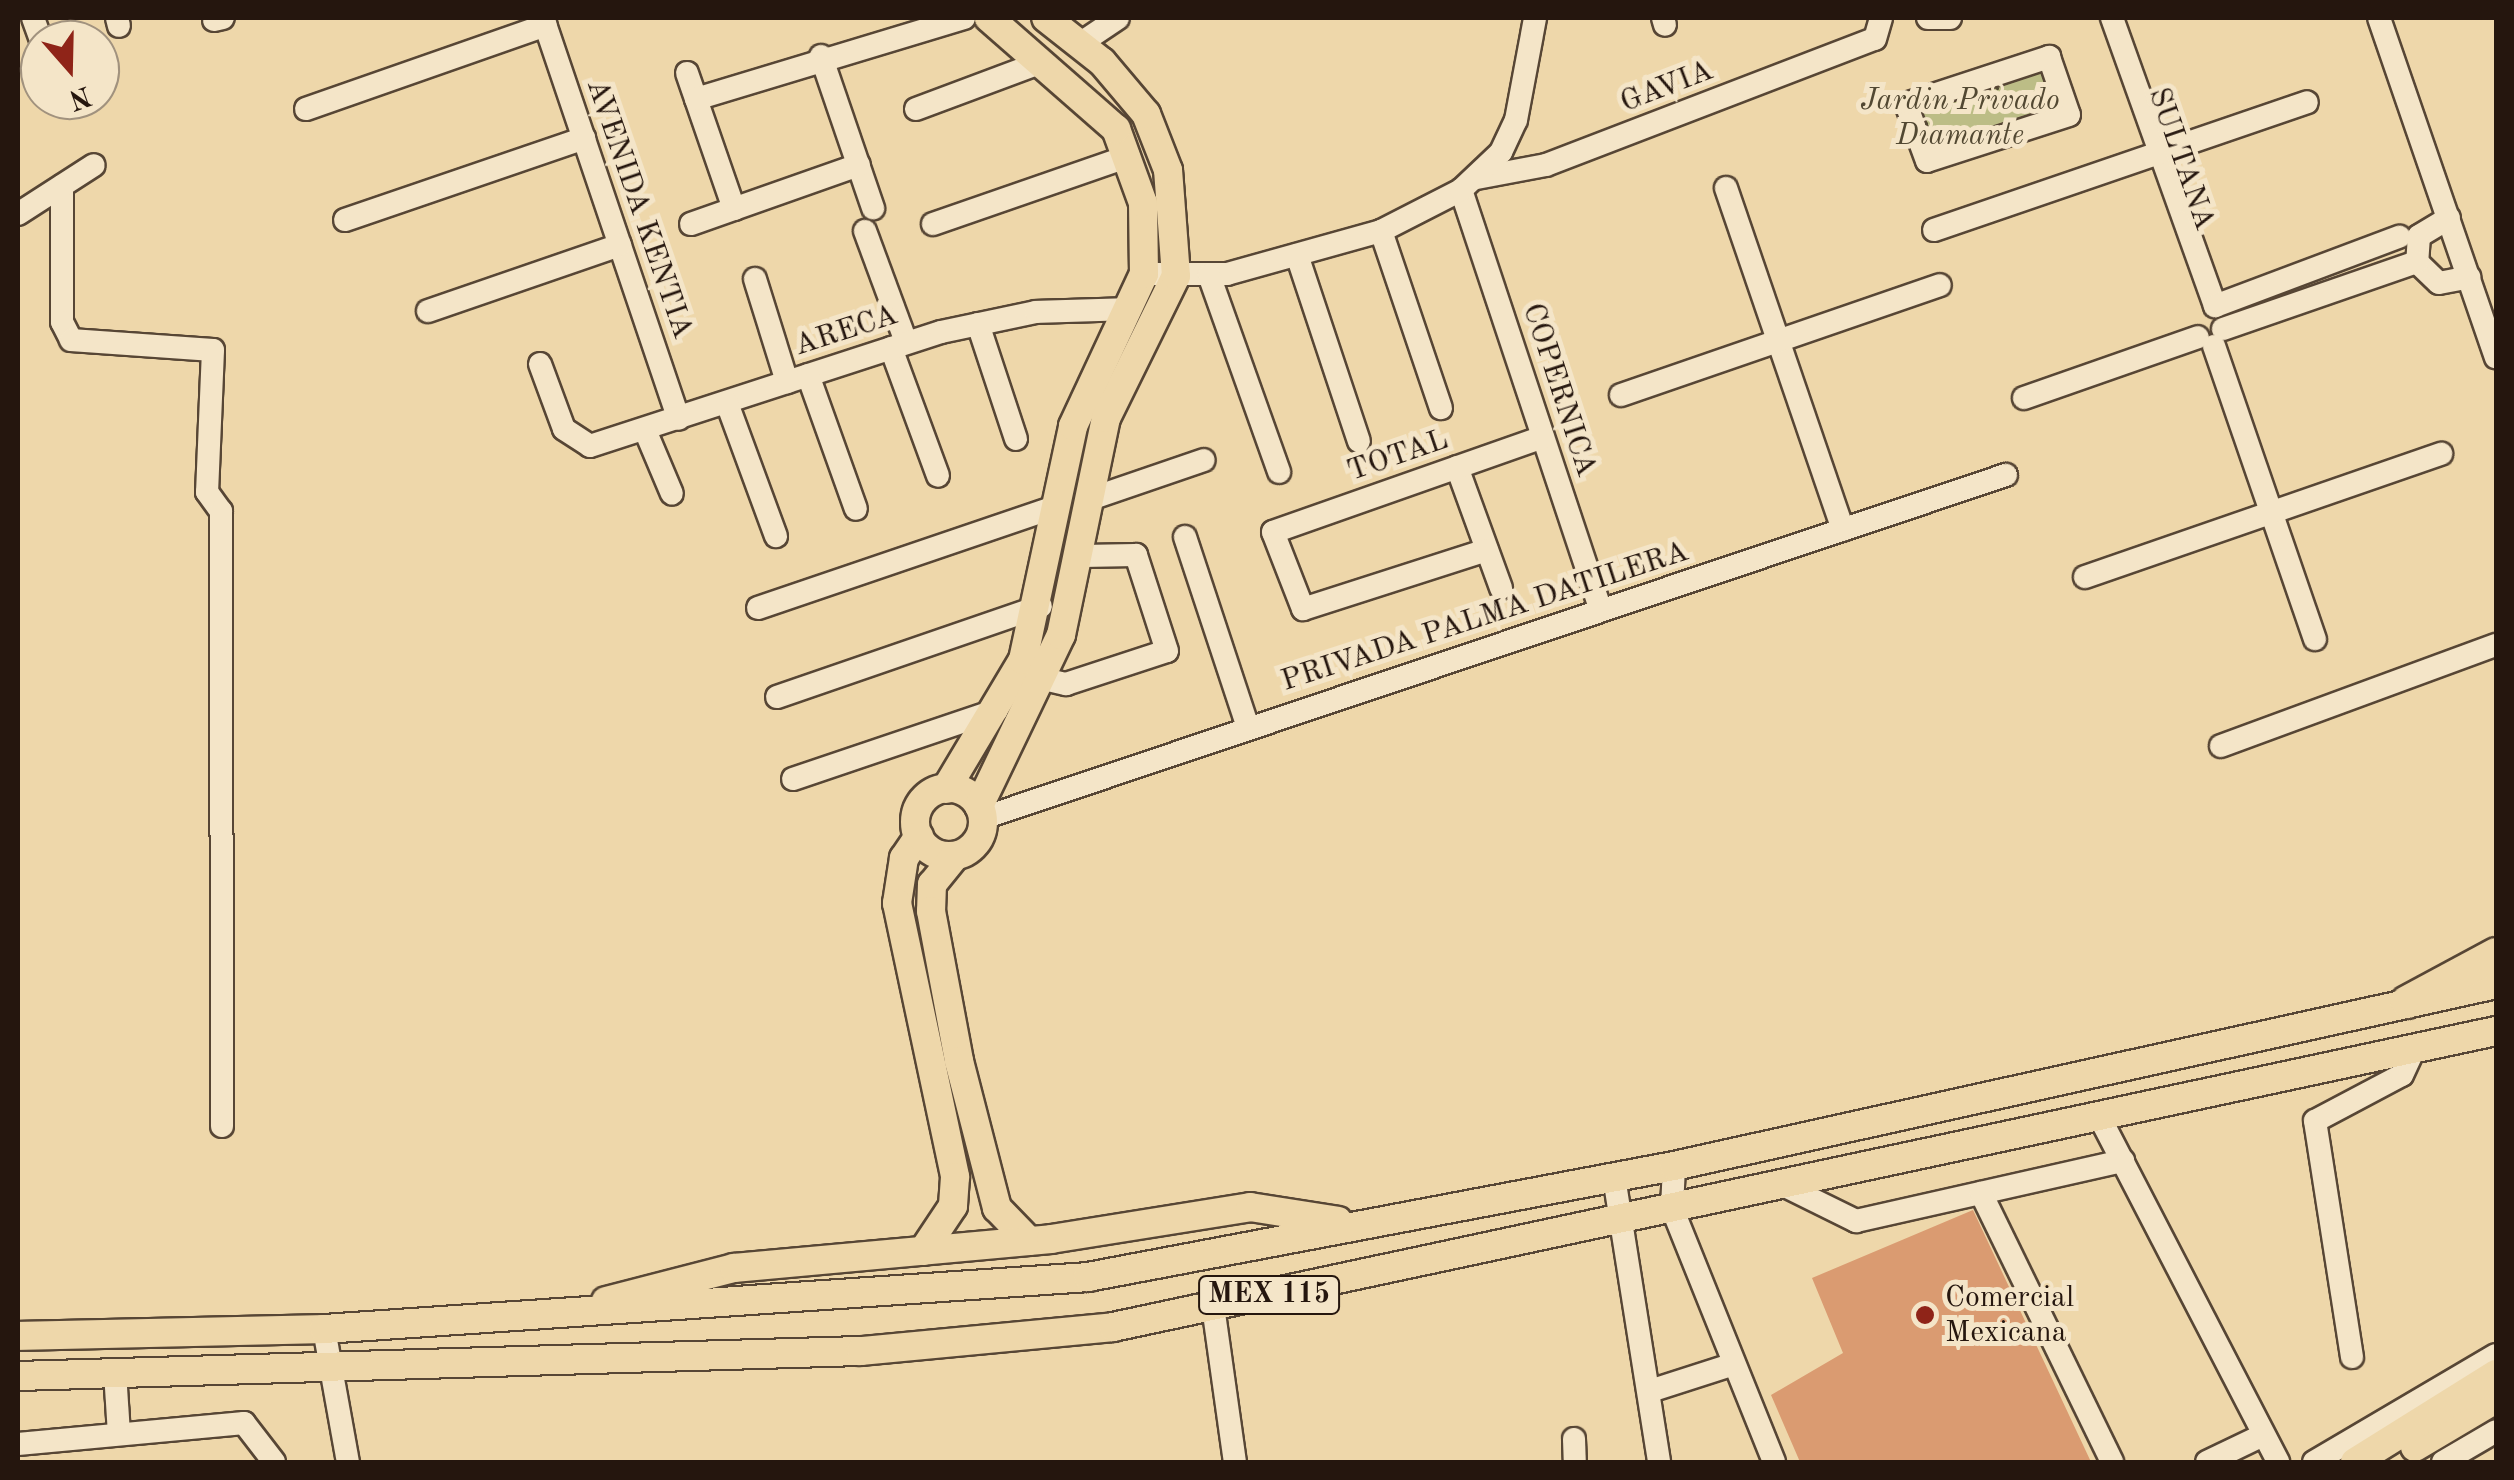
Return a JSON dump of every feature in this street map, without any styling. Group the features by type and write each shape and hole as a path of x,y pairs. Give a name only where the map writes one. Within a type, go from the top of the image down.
{"highway":[{"path":"2407,1002 2496,954"}],"main road":[{"path":"923,1251 954,1206 955,1178 896,903 904,858 918,836 920,806 946,788 996,710 1041,606 1072,426 1144,274 1143,203 1129,156 1090,102 989,18"},
{"path":"1029,1241 997,1208 959,1061 932,911 932,884 955,856 976,843 981,812 1044,679 1082,556 1106,418 1176,276 1168,170 1146,114 1046,18"},
{"path":"946,788 981,812"},
{"path":"918,836 934,852 955,856"},
{"name":"MEX 115","path":"18,1336 324,1328 1088,1277 1674,1166 2496,984"},
{"name":"MEX 115","path":"18,1376 330,1363 861,1351 1112,1327 2496,1032"},
{"path":"585,1310 648,1284 734,1268 1029,1241 1250,1207 1360,1225"},
{"path":"2355,1462 2496,1374"},
{"path":"2388,1462 2496,1398"}],"street":[{"path":"696,99 821,56 964,18"},
{"path":"1078,45 1118,18"},
{"path":"1144,274 1209,275 1297,255 1381,231 1469,184 1501,152 1528,87 1534,18"},
{"path":"1928,18 1950,18"},
{"name":"SULTANA","path":"2100,18 2154,154 2314,639"},
{"path":"2112,18 2154,154 2215,306 2398,237"},
{"path":"2380,18 2495,348"},
{"path":"306,109 545,21"},
{"name":"AVENIDA KENTIA","path":"545,21 678,419"},
{"name":"GAVIA","path":"1469,184 1546,165 1878,28"},
{"path":"821,56 874,208"},
{"path":"2049,57 2067,110 1927,161 1906,104 2049,57"},
{"path":"916,109 1042,62"},
{"path":"687,73 734,209"},
{"path":"1934,230 2307,102"},
{"path":"345,220 584,138"},
{"path":"933,224 1129,156"},
{"path":"18,214 94,165"},
{"path":"691,224 859,166"},
{"name":"COPERNICA","path":"1469,184 1600,610"},
{"path":"62,186 62,322 71,340 213,350 207,492 221,511 222,1126"},
{"path":"1726,188 1843,529"},
{"path":"2417,262 2419,236 2449,218"},
{"path":"865,231 938,476"},
{"path":"1381,231 1442,408"},
{"path":"428,311 620,245"},
{"path":"1297,255 1359,441"},
{"path":"2024,398 2417,262"},
{"path":"2417,262 2440,283 2470,278"},
{"path":"1209,275 1278,472"},
{"path":"755,279 856,509"},
{"path":"1621,395 1940,284"},
{"name":"ARECA","path":"540,364 564,429 590,446 899,345 978,324 1128,309"},
{"path":"978,324 1016,439"},
{"path":"727,403 776,536"},
{"path":"645,430 672,494"},
{"name":"TOTAL","path":"1487,550 1303,609 1264,530 1544,437"},
{"path":"2085,577 2441,454"},
{"path":"1090,499 1204,460"},
{"path":"1457,467 1500,588"},
{"name":"PRIVADA PALMA DATILERA","path":"981,812 2006,475"},
{"path":"758,608 1055,508"},
{"path":"1185,538 1248,727"},
{"path":"1044,679 1066,684 1167,651 1136,555 1082,556"},
{"path":"777,697 1041,606"},
{"path":"2221,746 2496,646"},
{"path":"794,779 996,710"},
{"path":"2352,1357 2315,1121 2402,1075 2413,1050"},
{"path":"2099,1116 2259,1437 2277,1462"},
{"path":"1781,1184 1856,1221 2123,1161"},
{"path":"1674,1166 1672,1208 1731,1365 1774,1462"},
{"path":"1614,1177 1626,1216 1659,1462"},
{"path":"1981,1193 2112,1462"},
{"path":"1213,1306 1235,1462"},
{"path":"324,1328 348,1462"},
{"path":"2314,1462 2496,1354"},
{"path":"1650,1392 1731,1365"},
{"path":"115,1372 120,1434"},
{"path":"18,1444 244,1422 274,1462"},
{"path":"2206,1462 2246,1455 2259,1437"},
{"path":"2443,1462 2485,1446"}],"green space":[{"name":"Jardin Privado Diamante","path":"2052,49 2075,117 1921,170 1898,102"}],"building":[{"name":"Comercial Mexicana","path":"1973,1210 2091,1462 1800,1462 1771,1395 1843,1353 1812,1278"}],"place":[{"name":"Comercial Mexicana","path":"1925,1315"}]}
